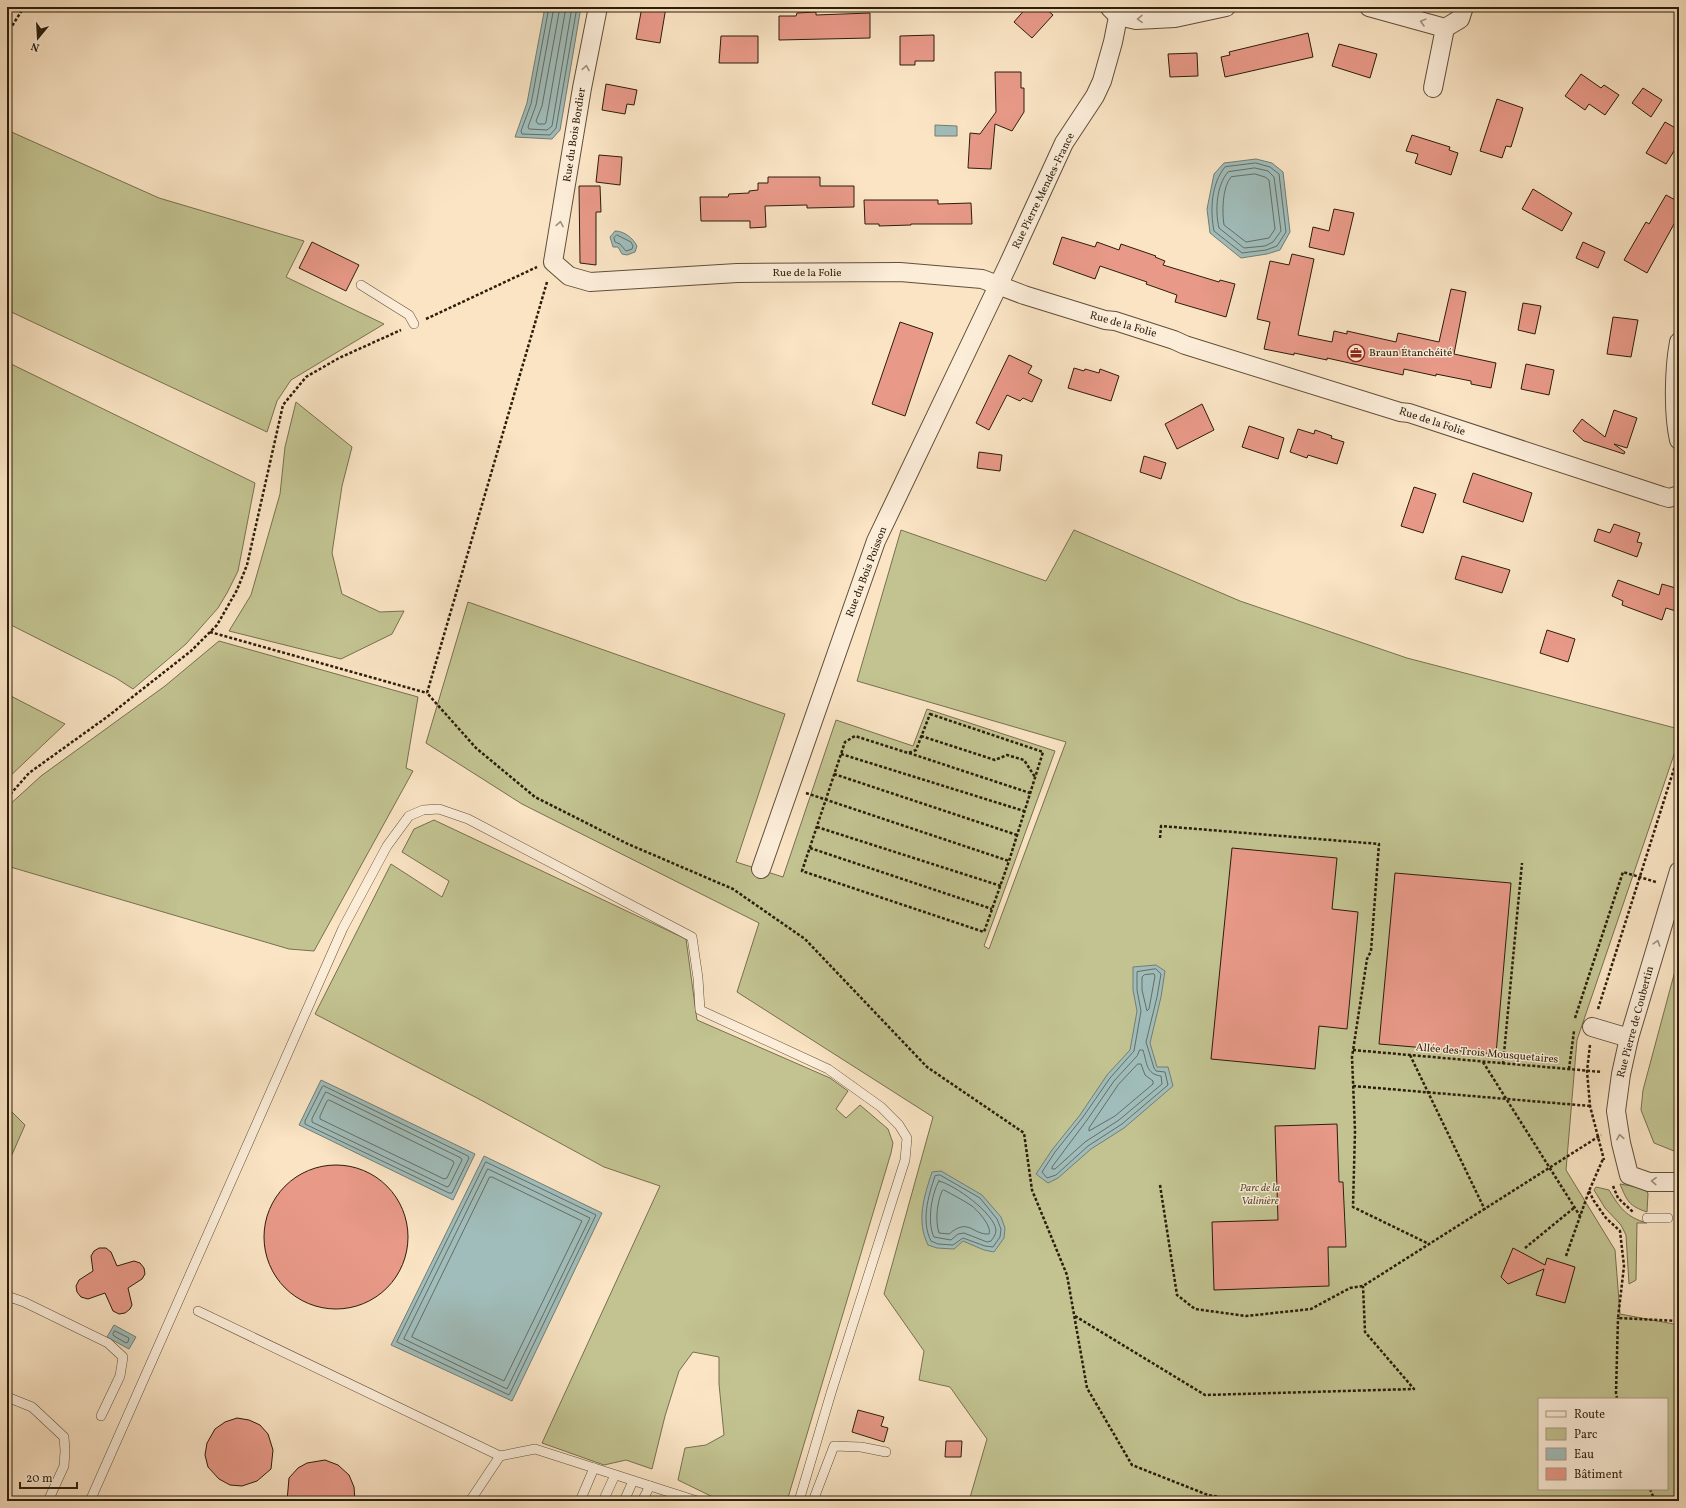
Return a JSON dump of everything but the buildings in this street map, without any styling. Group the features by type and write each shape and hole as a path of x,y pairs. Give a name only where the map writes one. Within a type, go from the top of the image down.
{"street":[{"name":"Rue du Bois Bordier","path":"553,262 582,88 598,7"},
{"path":"1115,10 1136,20 1175,18 1226,7"},
{"path":"1369,7 1446,28 1460,20 1464,7"},
{"name":"Rue Pierre Mendes-France","path":"998,285 1064,142 1095,96 1102,82 1108,60 1115,10"},
{"path":"1433,88 1446,28"},
{"name":"Rue de la Folie","path":"553,262 569,276 590,282 737,273 900,272 982,279 1024,295 1429,419 1456,428 1463,432 1662,496 1669,498 1679,495"},
{"name":"Rue du Bois Poisson","path":"761,869 876,541 998,285"},
{"path":"1679,342 1676,358 1675,400 1679,440"},
{"name":"Rue Pierre de Coubertin","path":"1679,871 1629,1038 1621,1074 1616,1111 1629,1175 1649,1182 1679,1182"},
{"path":"1592,1028 1629,1038"}],"lane":[{"path":"361,285 409,315 414,324"},
{"path":"90,1501 343,928 387,846 409,816 423,810 439,809 468,819 692,937 698,978 700,1010 828,1069 881,1107 899,1125 907,1138 905,1160 833,1386 799,1501"},
{"path":"1647,1218 1668,1218"},
{"path":"7,1296 24,1302 108,1343 123,1357 120,1376 101,1416"},
{"path":"198,1311 500,1456 535,1449 650,1486 670,1497 694,1501"},
{"path":"7,1397 32,1408 64,1437 64,1466 48,1501"},
{"path":"813,1501 834,1446 861,1447 886,1452"},
{"path":"470,1501 500,1456"},
{"path":"580,1501 594,1468"},
{"path":"603,1501 615,1475"},
{"path":"624,1501 633,1481"},
{"path":"642,1501 650,1486"},
{"path":"7,1498 11,1501"}],"path":[{"path":"7,34 24,7"},
{"path":"7,798 28,773 154,681 191,651 217,625 237,590 247,565 283,405 306,377 339,358 533,268 553,262"},
{"path":"427,693 553,262"},
{"path":"210,632 427,693 476,748 535,797 628,844 734,889 805,939 927,1067 1024,1133 1032,1190 1067,1275 1087,1388 1132,1465 1208,1495 1243,1501"},
{"path":"908,753 916,750 930,714 1043,752 1009,861 984,932 802,871 845,742 855,736 1030,793"},
{"path":"921,736 995,760 1007,755 1024,760 1035,777"},
{"path":"1592,1028 1679,753"},
{"path":"841,754 1024,811"},
{"path":"834,774 1017,835"},
{"path":"790,788 1009,861"},
{"path":"1160,838 1161,826 1379,844 1371,951 1368,960 1353,1050 1355,1131 1353,1207 1429,1244"},
{"path":"817,827 1000,886"},
{"path":"810,848 992,909"},
{"path":"1504,1064 1522,863"},
{"path":"1575,1023 1576,1015 1623,872 1674,888"},
{"path":"1569,1070 1574,1031"},
{"name":"Allée des Trois Mousquetaires","path":"1353,1050 1621,1074"},
{"path":"1410,1055 1485,1210"},
{"path":"1483,1062 1580,1216"},
{"path":"1353,1086 1590,1106"},
{"path":"1160,1185 1177,1295 1195,1309 1246,1316 1311,1309 1350,1288 1363,1286 1485,1210 1618,1124"},
{"path":"1566,1256 1589,1191 1604,1158"},
{"path":"1589,1191 1602,1212 1620,1231 1624,1266 1618,1318 1617,1398"},
{"path":"1525,1248 1575,1207"},
{"path":"1074,1316 1205,1395 1414,1388 1365,1332 1363,1286"},
{"path":"1618,1318 1679,1322"},
{"path":"1650,1490 1655,1501"}],"green space":[{"path":"7,130 159,198 304,241 286,277 384,324 291,380 277,401 267,432 7,310"},
{"path":"7,362 255,483 238,571 227,593 218,608 186,644 133,689 116,678 7,623"},
{"path":"296,402 352,447 342,486 332,553 342,594 380,612 404,611 392,634 341,659 229,631 251,595 280,494 285,447"},
{"name":"Parc de la Valinière","path":"901,530 1046,581 1074,530 1240,601 1407,658 1679,729 1679,740 1577,1040 1566,1170 1615,1250 1620,1314 1679,1325 1679,1501 969,1501 987,1439 950,1387 919,1380 924,1351 884,1294 933,1117 737,992 759,923 522,804 426,743 468,602 785,714 736,862 783,877 836,720 913,746 927,709 1055,751 984,946 989,949 1066,742 857,681"},
{"path":"219,641 418,697 406,768 413,771 314,951 289,949 7,866 7,807 41,776 165,686"},
{"path":"7,694 65,724 7,779"},
{"path":"434,820 686,939 697,1020 830,1078 848,1091 836,1109 846,1118 860,1105 888,1129 893,1143 891,1153 787,1501 721,1501 678,1480 685,1448 706,1445 724,1435 719,1384 719,1357 693,1352 679,1371 665,1416 652,1469 626,1460 604,1465 542,1443 660,1186 604,1167 477,1098 315,1014 391,864 442,897 449,881 402,852 414,829"},
{"path":"1679,956 1679,1153 1654,1143 1641,1110 1643,1090"},
{"path":"7,1110 11,1111 25,1125 7,1166"},
{"path":"1620,1184 1643,1188 1648,1193 1647,1212 1629,1202"},
{"path":"1596,1187 1609,1190 1624,1211 1634,1218 1647,1223 1637,1223 1636,1280 1629,1284 1626,1235 1621,1225 1605,1208 1594,1190"}],"water":[{"path":"545,7 581,7 560,130 552,139 515,137 527,103"},
{"path":"935,125 957,126 957,136 935,136"},
{"path":"1256,159 1272,163 1283,172 1290,232 1280,250 1267,254 1241,258 1210,233 1207,209 1214,174 1224,163"},
{"path":"615,231 625,234 633,240 637,246 635,252 627,255 622,254 618,247 613,247 610,237"},
{"path":"1156,965 1165,971 1161,997 1150,1043 1157,1067 1168,1067 1173,1086 1124,1128 1091,1149 1058,1178 1048,1183 1036,1174 1052,1150 1080,1115 1107,1075 1130,1050 1137,1011 1133,990 1133,967"},
{"path":"321,1080 475,1154 453,1200 299,1125"},
{"path":"484,1156 602,1213 512,1401 391,1345"},
{"path":"941,1171 982,1195 1001,1217 1005,1228 1004,1238 994,1252 984,1250 963,1241 954,1249 937,1248 928,1245 922,1227 922,1208 932,1172"},
{"path":"114,1325 136,1337 129,1349 107,1337"}],"place":[{"name":"Braun Étanchéité","path":"1356,353"}]}
